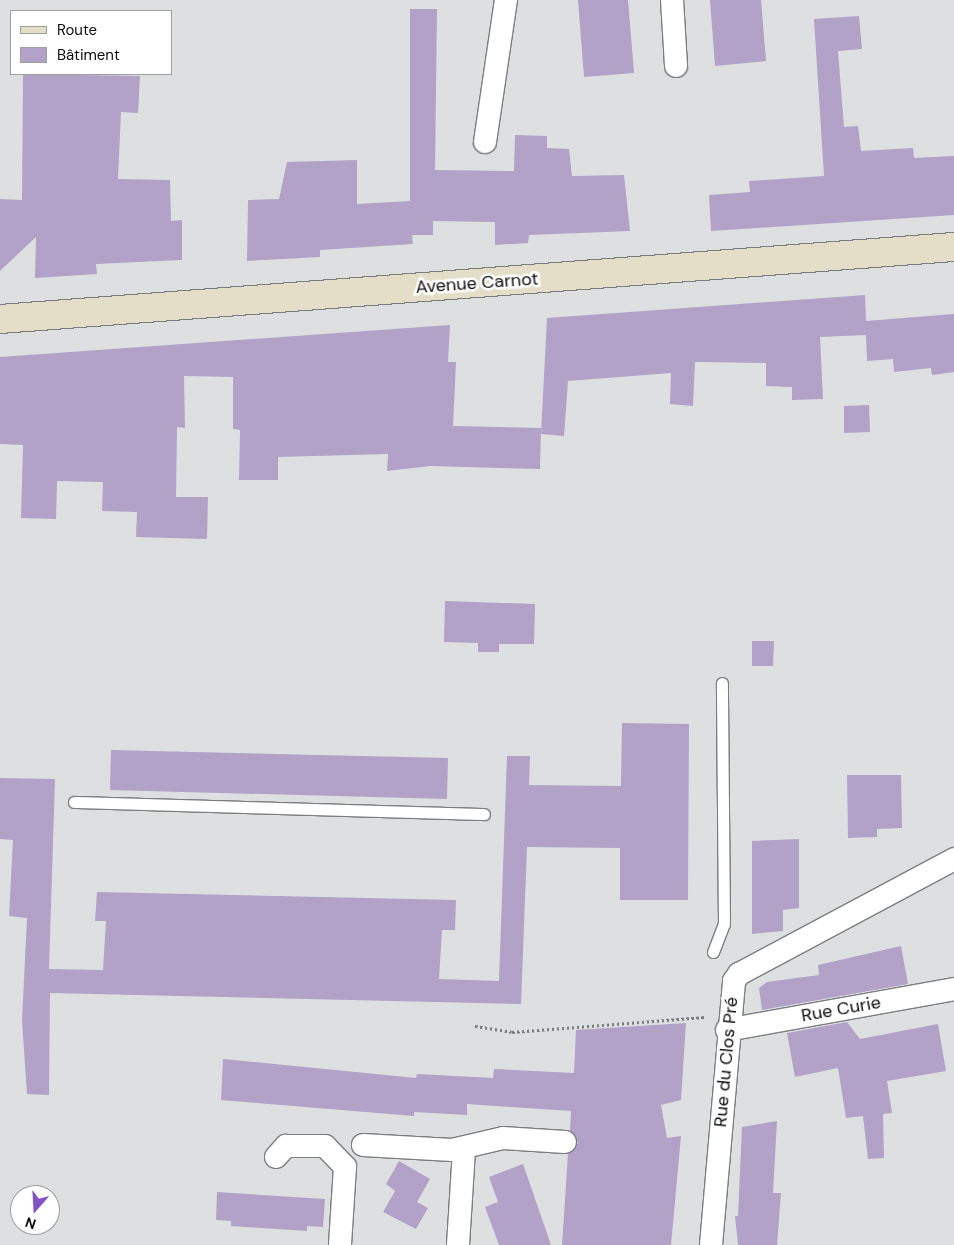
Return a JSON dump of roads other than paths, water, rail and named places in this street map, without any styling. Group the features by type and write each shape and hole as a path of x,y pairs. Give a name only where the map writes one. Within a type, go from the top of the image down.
{"street":[{"path":"485,142 506,0"},
{"path":"672,0 676,66"},
{"name":"Avenue Carnot","path":"0,319 954,247"},
{"name":"Rue du Clos Pré","path":"711,1245 728,1022 739,974 954,859"},
{"name":"Rue Curie","path":"728,1022 954,989"},
{"path":"363,1145 464,1149 503,1138 565,1142"},
{"path":"276,1157 286,1146 325,1146 345,1167 340,1245"},
{"path":"458,1245 464,1149"}],"lane":[{"path":"713,952 724,924 722,683"},
{"path":"74,802 484,814"}]}
